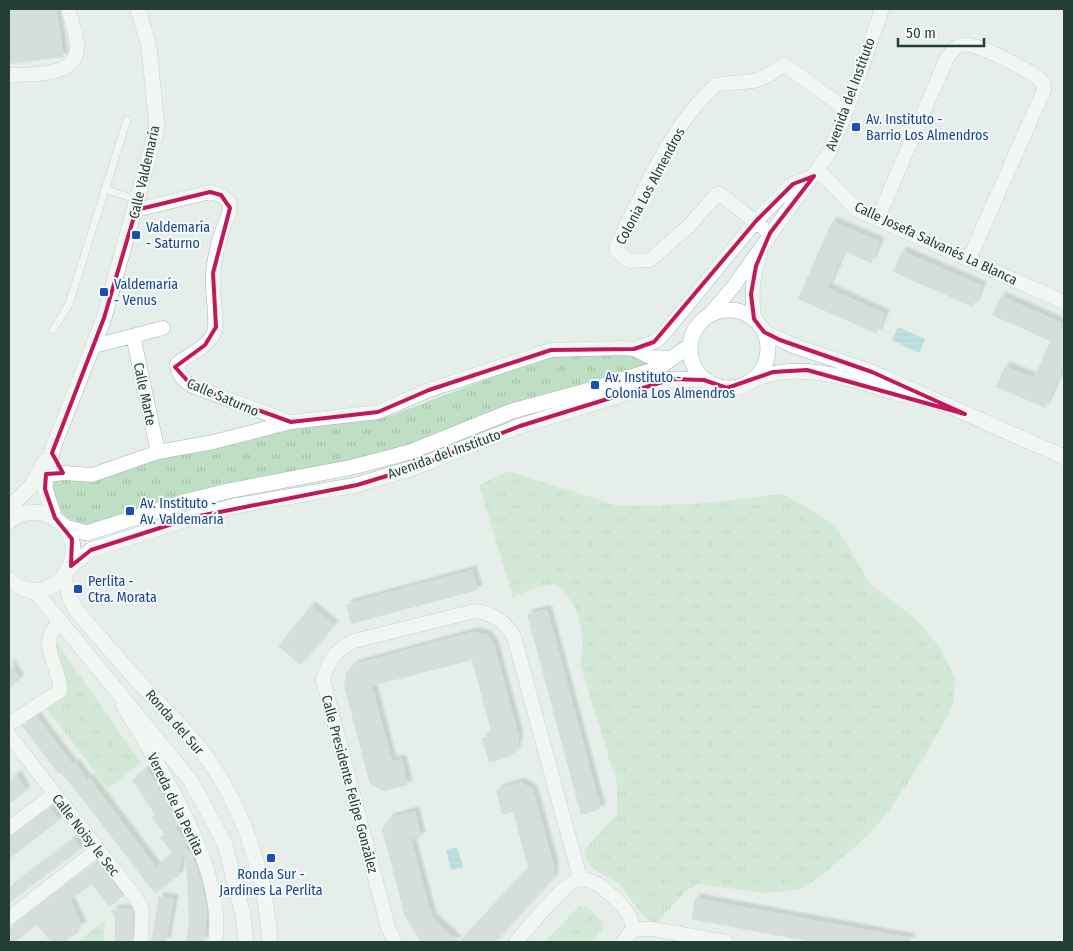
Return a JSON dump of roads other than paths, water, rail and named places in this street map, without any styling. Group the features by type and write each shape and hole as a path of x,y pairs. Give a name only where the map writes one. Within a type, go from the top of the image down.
{"main road":[{"name":"Calle Valdemaría","path":"9,508 42,475 94,346 137,205 157,128 149,47 138,9"},
{"path":"754,379 762,370 767,356 768,342 764,332 754,319 741,311 726,310 711,313 700,322 693,332 689,346 693,365 704,380 727,388 739,387 773,372 807,370 869,384 965,414"},
{"path":"764,332 794,346 872,372 1064,457"},
{"name":"Avenida del Instituto","path":"9,522 26,513 40,512 60,523 87,533 195,499 353,467 410,452 512,411 597,388 657,369 689,346"},
{"name":"Avenida del Instituto","path":"35,590 47,589 91,550 194,516 234,506 358,485 416,467 520,426 672,379 704,380"},
{"name":"Calle Valdemaría","path":"42,475 45,489 60,523"},
{"name":"Ronda del Sur","path":"60,523 72,539 74,553 68,571 69,595 75,609 195,743 229,797 248,836 262,879 268,912 270,942"},
{"path":"9,580 24,589 35,590"},
{"name":"Ronda del Sur","path":"35,590 186,774 207,808 224,844 232,870 243,915 246,942"}],"street":[{"path":"9,75 46,73 61,69 70,62 77,50 68,9"},
{"name":"Avenida del Instituto","path":"711,313 733,287 770,233 816,173 828,153 847,110 882,9"},
{"path":"878,218 948,58 954,48 962,45 973,46 1036,75 1043,83 1044,90 969,259"},
{"name":"Colonia Los Almendros","path":"770,233 720,194 716,194 689,226 650,260 644,262 629,260 617,251 617,245 632,214 673,138 716,85 758,82 766,79 783,65 847,110"},
{"path":"42,475 64,473 92,474 158,452 213,442 291,422 378,412 429,390 551,350 634,349 654,342 661,337 756,222 793,184 816,173"},
{"name":"Calle Josefa Salvanés La Blanca","path":"816,173 857,210 1062,298"},
{"name":"Calle Saturno","path":"137,205 210,192 221,195 228,200 230,208 219,242 212,273 212,301 216,327 213,336 205,345 177,364 178,372 183,380 192,386 291,422"},
{"name":"Avenida del Instituto","path":"754,319 751,294 756,266 770,233"},
{"path":"94,346 163,328"},
{"name":"Calle Marte","path":"133,336 158,452"},
{"path":"634,349 650,357 672,358"},
{"path":"53,449 64,473"},
{"name":"Calle Presidente Felipe González","path":"395,942 388,927 323,680 332,656 343,647 354,642 475,611 486,612 507,626 514,637 580,878"},
{"path":"9,724 60,691 60,678 54,667 48,644 52,629 60,621"},
{"name":"Vereda de la Perlita","path":"106,676 148,748 200,851 210,878 215,904 215,942"},
{"name":"Calle Noisy le Sec","path":"9,735 133,894 142,910 141,942"},
{"path":"9,828 54,794"},
{"path":"9,918 97,850"},
{"path":"516,942 562,891 580,878 597,884 611,895 627,912 632,920 633,929 623,942"},
{"path":"633,929 652,929 726,942"}],"lane":[{"path":"53,330 70,304 104,189 127,120"},
{"path":"104,189 137,205"}],"water":[{"path":"898,327 925,339 919,353 892,340"},
{"path":"457,847 463,867 451,870 446,850"}],"place":[{"name":"Av. Instituto - Barrio Los Almendros","path":"856,127"},
{"name":"Valdemaría - Saturno","path":"136,235"},
{"name":"Valdemaría - Venus","path":"104,292"},
{"name":"Av. Instituto - Colonia Los Almendros","path":"595,385"},
{"name":"Av. Instituto - Av. Valdemaría","path":"130,511"},
{"name":"Perlita - Ctra. Morata","path":"78,589"},
{"name":"Ronda Sur - Jardines La Perlita","path":"271,858"}]}
